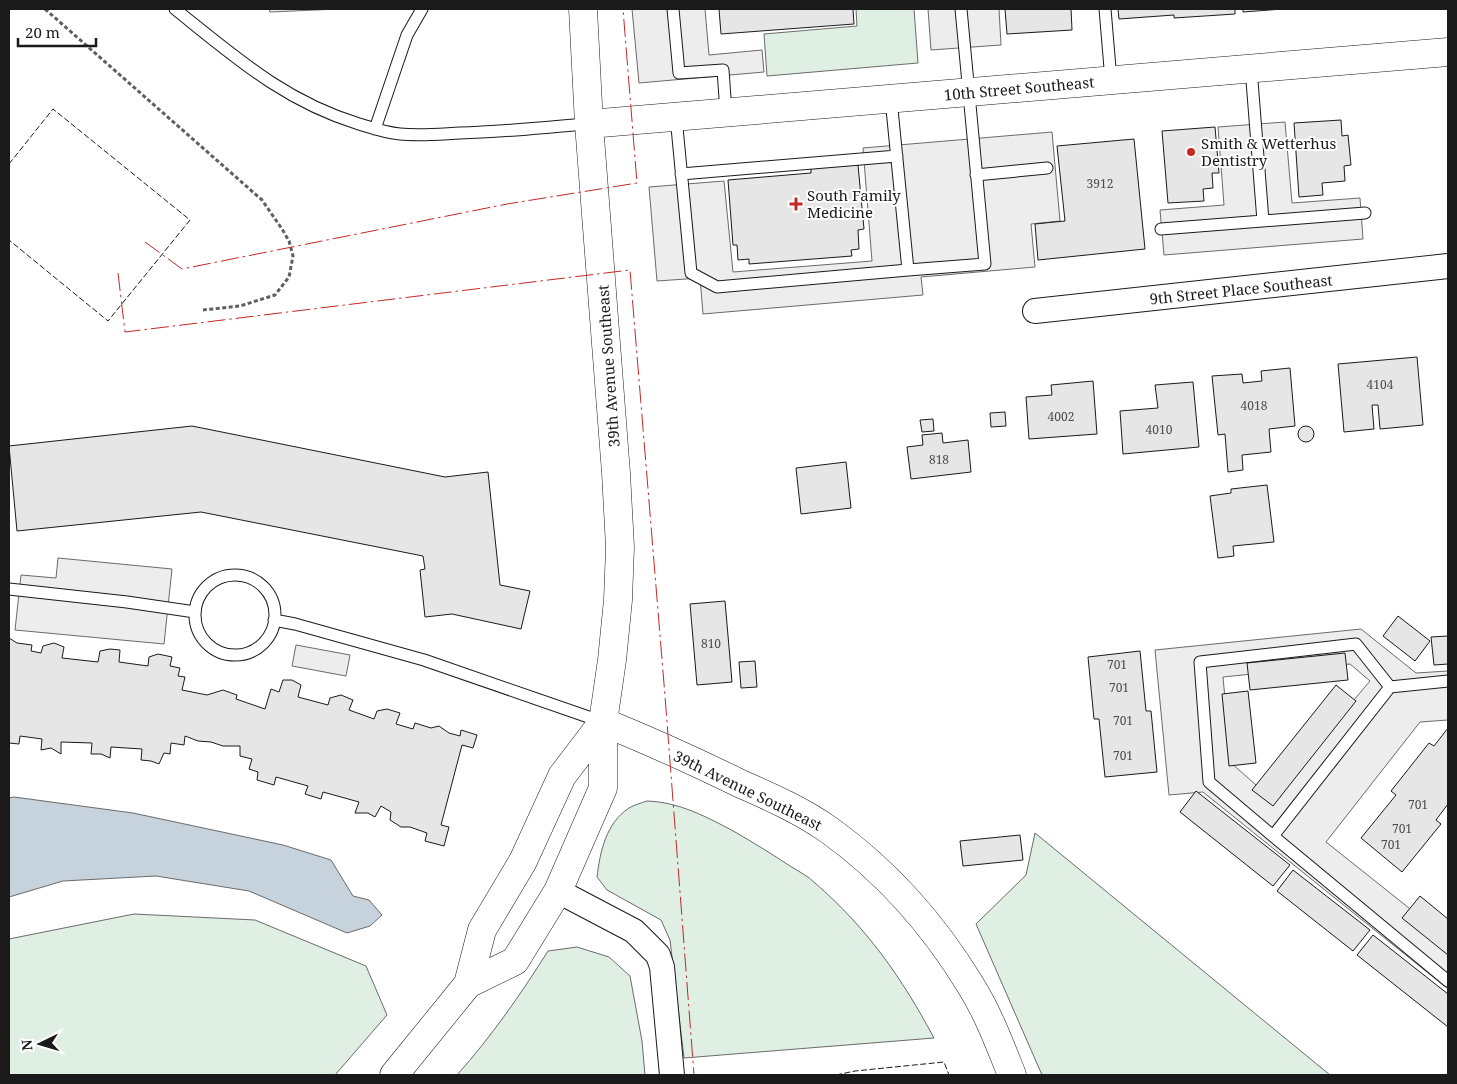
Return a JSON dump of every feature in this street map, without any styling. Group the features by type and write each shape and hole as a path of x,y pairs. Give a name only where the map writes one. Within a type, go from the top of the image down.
{"main road":[{"name":"39th Avenue Southeast","path":"468,984 516,961 558,891 603,788 603,722 618,600 620,547 616,463 589,124 583,9"},
{"name":"10th Street Southeast","path":"589,124 1448,52"},
{"name":"39th Avenue Southeast","path":"468,984 482,930 523,861 562,776 603,722"},
{"name":"39th Avenue Southeast","path":"603,722 661,746 779,801 828,829 876,868 924,918 971,986 997,1038 1012,1075"},
{"path":"394,1075 468,984"}],"street":[{"name":"9th Street Place Southeast","path":"1035,311 1448,266"},
{"path":"558,891 634,932 658,955 662,967 672,1075"}],"lane":[{"path":"175,9 271,84 309,105 337,117 375,129 400,134 432,135 589,124"},
{"path":"375,129 407,36 422,9"},
{"path":"673,9 679,73 722,70 726,112"},
{"path":"676,117 691,273 717,287 985,264 960,9"},
{"path":"1105,9 1111,80"},
{"path":"1250,68 1263,221"},
{"path":"891,99 908,270"},
{"path":"681,174 896,156"},
{"path":"976,175 1047,168"},
{"path":"1161,229 1365,213"},
{"path":"239,575 251,579 262,586 270,596 274,608 274,620 271,633 262,645 251,652 237,656 224,654 211,648 201,638 196,626 195,612 198,600 205,589 215,581 226,576 239,575"},
{"path":"9,589 127,602 195,612"},
{"path":"274,620 295,624 424,660 603,722"},
{"path":"1390,687 1356,644 1200,662 1209,782 1448,981"},
{"path":"1273,836 1390,687 1448,681"}],"path":[{"path":"45,9 262,200 289,241 293,256 289,277 275,295 240,306 203,310"}],"green space":[{"path":"856,9 914,9 918,63 767,76 764,34 857,26"},
{"path":"647,801 682,807 714,821 756,844 812,880 851,918 882,955 896,974 934,1038 684,1058 670,940 661,920 607,890 597,877 602,848 615,822 629,808"},
{"path":"1035,833 1330,1075 1042,1075 976,924 1026,875"},
{"path":"134,914 255,920 366,966 387,1015 335,1075 9,1075 9,939"},
{"path":"577,947 609,957 630,976 642,1041 645,1075 457,1075 505,1015 548,951"}],"shaded area":[{"path":"269,9 338,9 270,12"},
{"path":"632,9 705,9 709,55 762,50 764,72 639,83"},
{"path":"928,9 999,9 1001,45 931,50"},
{"path":"1285,122 1292,203 1360,198 1363,239 1164,255 1160,210 1224,205 1218,127"},
{"path":"1052,132 1060,221 1031,224 1035,267 921,277 923,295 703,314 700,278 657,281 649,187 724,181 733,272 872,261 863,148"},
{"path":"58,558 172,569 164,644 15,630 21,575 56,578"},
{"path":"1361,629 1416,673 1448,671 1448,720 1420,722 1326,842 1448,939 1448,989 1203,792 1169,795 1155,650","holes":["1350,664 1370,681 1271,798 1231,763 1223,677"]},
{"path":"296,645 350,655 346,676 292,666"},
{"path":"14,797 133,813 283,845 331,860 353,896 369,900 382,915 370,926 347,933 249,891 156,876 63,881 9,897 9,798"}],"building":[{"path":"719,9 853,9 854,24 721,34"},
{"path":"1005,9 1071,9 1072,30 1007,34"},
{"path":"1118,9 1235,9 1235,14 1174,18 1174,15 1119,19"},
{"path":"1243,9 1283,9 1243,12"},
{"path":"1341,120 1342,136 1348,135 1351,165 1344,166 1345,181 1322,183 1323,195 1299,197 1294,123"},
{"name":"Smith & Wetterhus Dentistry","path":"1215,127 1219,173 1212,173 1213,188 1203,189 1204,201 1168,203 1162,131"},
{"path":"1134,139 1145,249 1038,260 1035,224 1065,221 1057,146"},
{"name":"South Family Medicine","path":"858,165 864,229 858,230 859,249 851,250 852,256 749,264 749,259 738,260 737,245 733,245 728,180 811,173 811,168"},
{"path":"1417,357 1423,425 1380,429 1378,405 1372,405 1374,429 1344,432 1338,364"},
{"path":"1290,368 1295,426 1269,429 1271,452 1242,455 1243,470 1228,472 1225,434 1218,435 1212,376 1242,374 1243,383 1262,381 1261,371"},
{"path":"1093,381 1097,434 1029,439 1026,397 1052,395 1051,385"},
{"path":"1193,382 1199,447 1123,454 1120,411 1158,408 1155,385"},
{"path":"1005,412 1006,426 991,427 990,413"},
{"path":"933,419 934,431 922,432 920,420"},
{"path":"192,426 445,477 488,472 500,585 530,591 521,629 452,614 425,617 420,570 425,569 423,556 201,512 17,531 9,446"},
{"path":"1303,426 1309,426 1314,431 1312,440 1303,442 1298,437 1298,431"},
{"path":"942,433 943,443 968,440 971,472 911,479 907,447 923,445 922,435"},
{"path":"846,462 851,508 801,514 796,468"},
{"path":"1267,485 1274,542 1233,546 1234,556 1218,558 1210,496 1231,493 1231,489"},
{"path":"725,601 732,682 697,685 690,604"},
{"path":"1398,616 1430,641 1415,661 1383,636"},
{"path":"1448,636 1448,664 1434,665 1431,637"},
{"path":"9,638 17,643 32,645 31,651 41,653 43,646 54,643 64,647 62,658 98,662 100,651 110,649 120,650 119,662 148,666 149,657 158,654 172,657 170,666 180,668 178,676 185,677 182,690 207,695 223,690 237,695 236,699 265,709 271,689 279,692 283,680 292,680 301,685 298,697 328,705 330,698 341,695 353,700 349,710 374,719 377,711 387,709 400,713 396,724 413,729 415,723 431,728 439,726 449,733 460,736 461,730 477,735 473,748 462,745 441,825 449,827 444,846 425,841 427,833 410,827 401,827 390,820 391,812 381,806 375,817 368,813 355,813 359,802 323,792 321,799 305,794 308,786 276,777 274,785 257,780 258,772 249,769 252,759 240,756 240,746 223,746 211,742 198,741 185,736 184,745 171,743 170,754 164,753 159,764 141,760 142,749 111,747 110,758 101,754 91,754 92,743 61,742 61,754 51,748 41,750 42,739 20,736 19,744 9,743"},
{"path":"1140,651 1146,711 1151,711 1157,772 1105,777 1099,719 1094,719 1088,657"},
{"path":"1345,653 1348,680 1250,690 1247,663"},
{"path":"755,661 757,687 741,688 739,662"},
{"path":"1336,685 1356,701 1273,806 1252,790"},
{"path":"1248,691 1256,763 1229,766 1222,694"},
{"path":"1448,728 1448,804 1436,820 1441,824 1402,872 1361,838 1396,795 1391,791 1429,743 1434,746"},
{"path":"1196,791 1290,865 1273,886 1180,812"},
{"path":"1020,835 1023,860 963,866 960,841"},
{"path":"1293,870 1370,930 1353,951 1277,891"},
{"path":"1420,896 1448,919 1448,955 1402,918"},
{"path":"1373,935 1448,994 1448,1027 1357,955"}],"fence":[{"path":"9,164 53,109 190,220 108,321 9,240"},
{"path":"836,1075 855,1071 944,1062 949,1075"}],"power":[{"path":"145,242 182,269 507,204 637,183 623,9"},
{"path":"118,273 125,332 630,270 694,1075"}],"place":[{"name":"Smith & Wetterhus Dentistry","path":"1191,152"},
{"name":"South Family Medicine","path":"796,204"}]}
